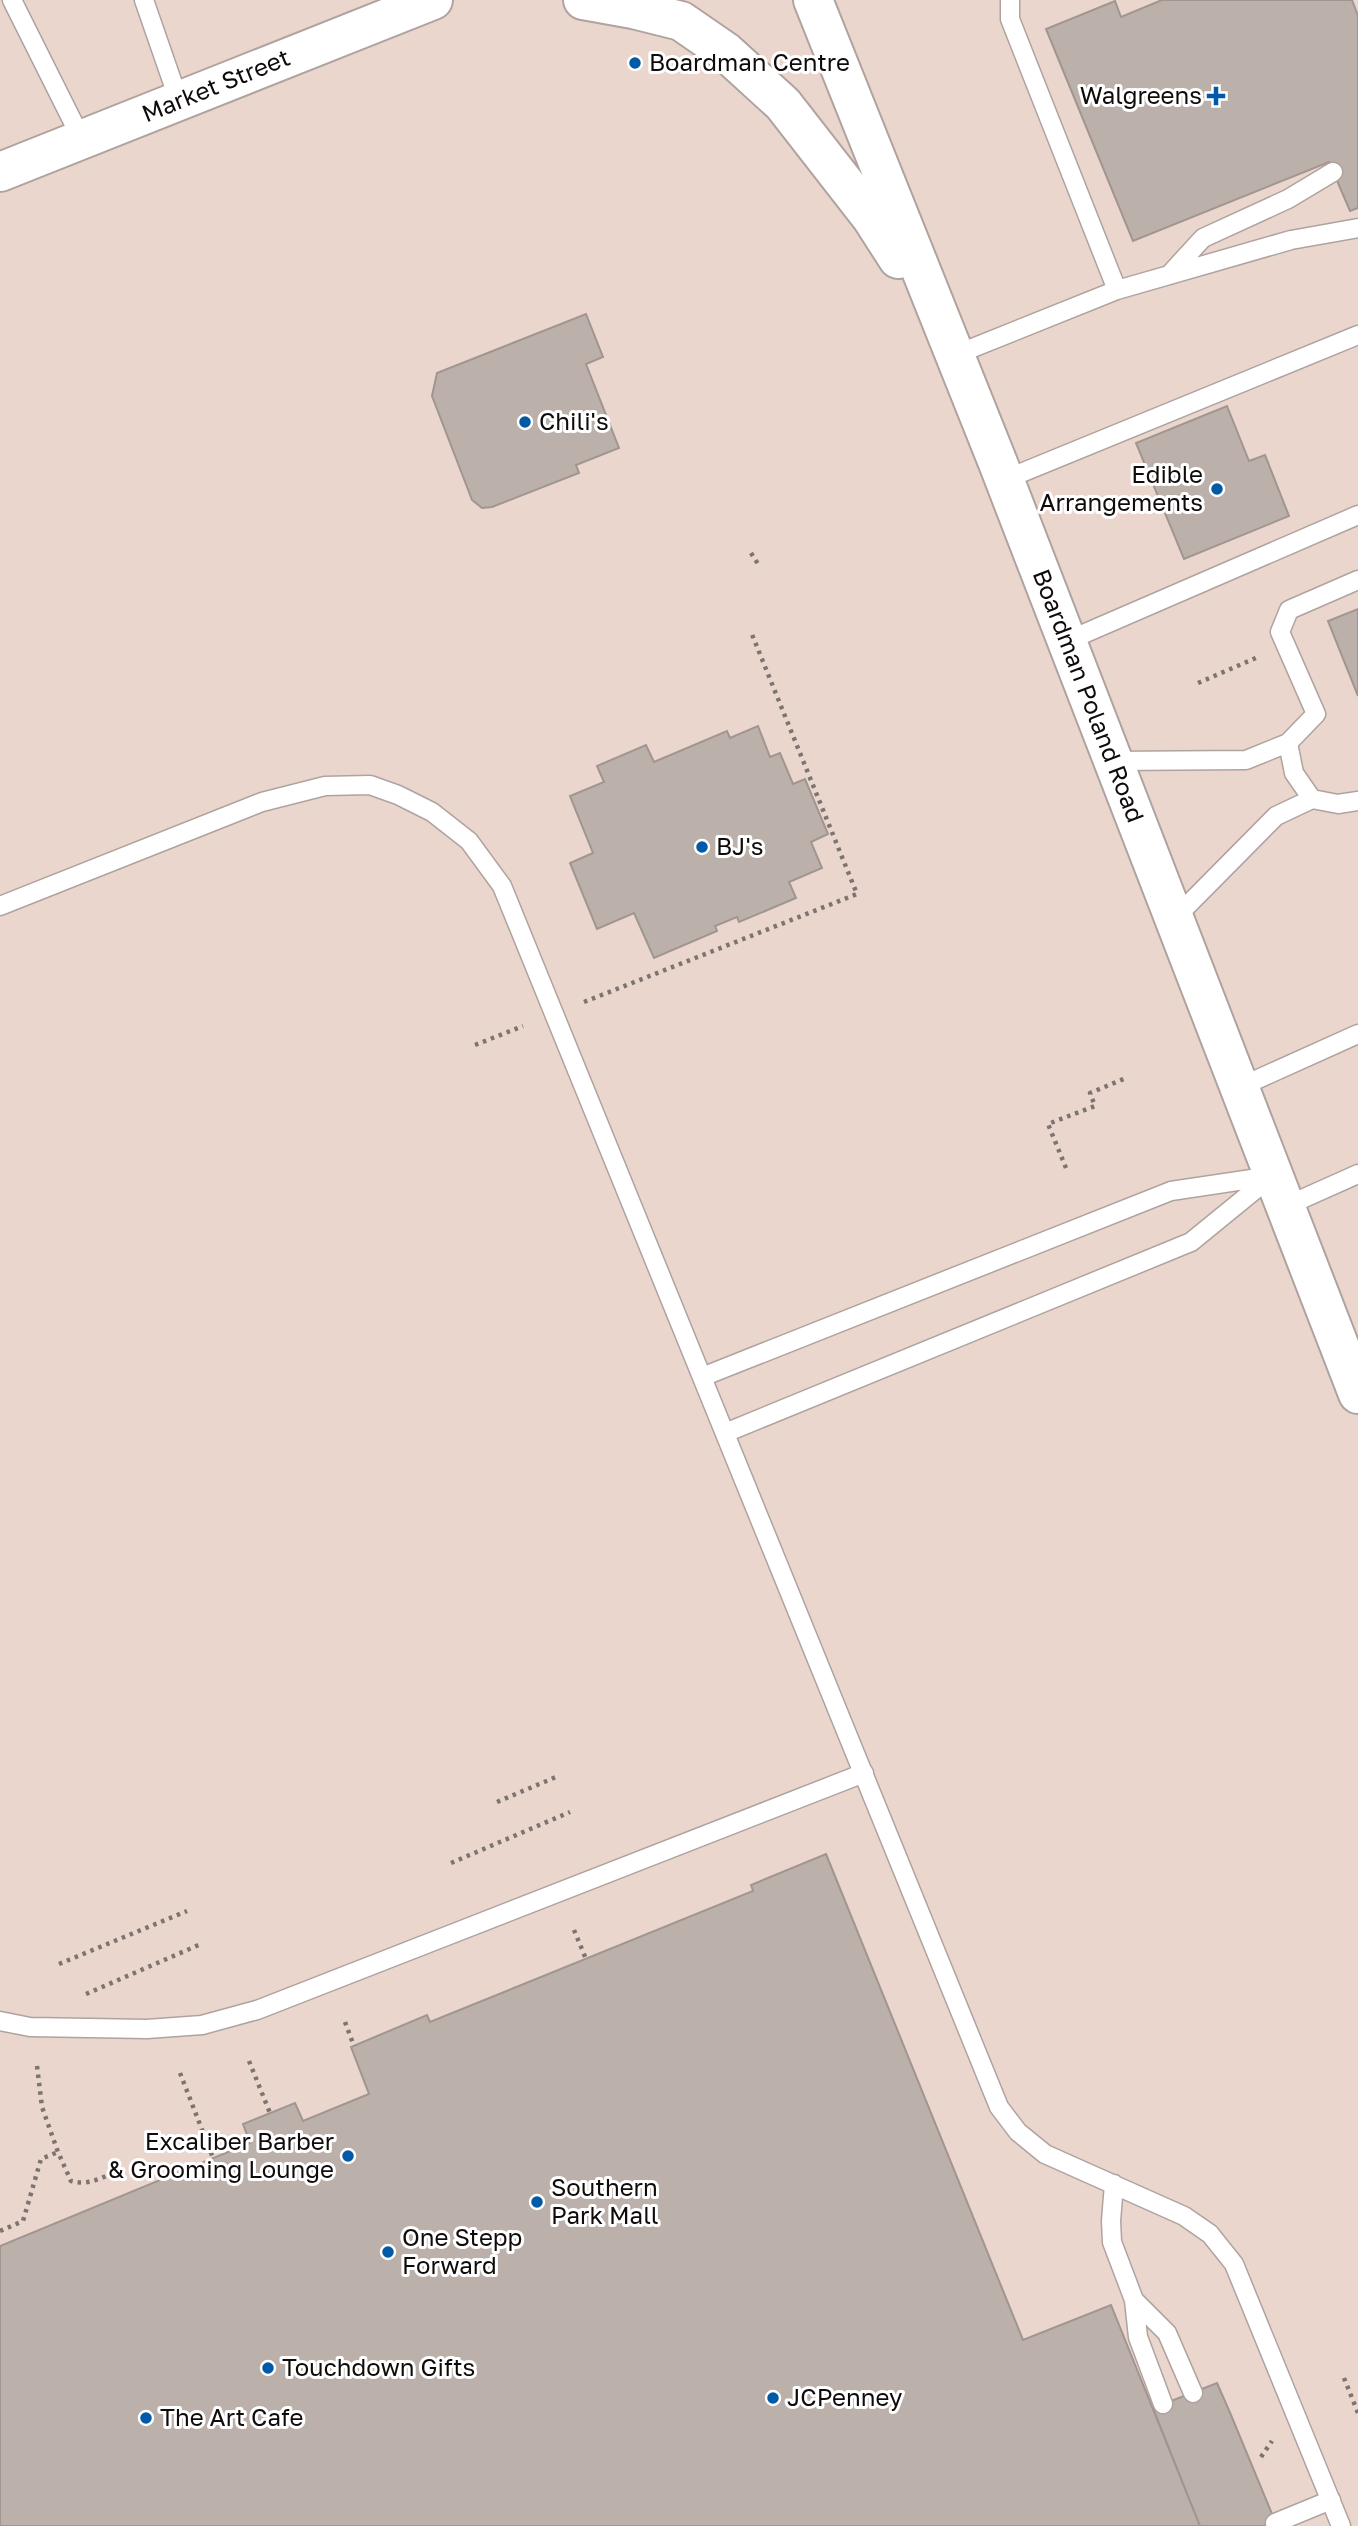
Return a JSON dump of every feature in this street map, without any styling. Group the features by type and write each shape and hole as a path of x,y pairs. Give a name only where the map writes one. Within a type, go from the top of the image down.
{"main road":[{"path":"583,0 681,21 726,52 774,95 871,217 951,344"},
{"name":"Boardman Poland Road","path":"813,0 951,344 1358,1394"},
{"name":"Market Street","path":"0,173 413,4"}],"lane":[{"path":"12,0 82,140"},
{"path":"144,0 179,101"},
{"path":"1010,0 1010,19 1117,290"},
{"path":"1170,274 1203,238 1277,205 1333,172"},
{"path":"951,344 1170,274 1291,240 1358,228"},
{"path":"1004,480 1358,335"},
{"path":"1067,641 1358,515"},
{"path":"1112,761 1246,760 1288,743 1315,714 1280,632 1289,610 1358,580"},
{"path":"1288,743 1294,773 1312,799"},
{"path":"0,906 262,802 325,786 370,785 398,795 432,812 469,841 502,886 999,2107 1018,2132 1045,2154 1184,2216 1210,2234 1234,2264 1341,2526"},
{"path":"1173,920 1276,816 1312,799 1338,804 1358,802"},
{"path":"1238,1088 1358,1034"},
{"path":"702,1377 1171,1191 1278,1191 1358,1174"},
{"path":"725,1433 1191,1242 1278,1191"},
{"path":"0,2021 30,2027 146,2029 202,2025 257,2010 864,1773"},
{"path":"1114,2184 1112,2242 1134,2300 1138,2337 1163,2404"},
{"path":"1134,2300 1167,2333 1193,2393"},
{"path":"1275,2523 1331,2500"}],"path":[{"path":"751,553 760,567"},
{"path":"475,1045 857,894 817,803 751,632"},
{"path":"1198,683 1286,645"},
{"path":"1066,1168 1048,1125 1095,1106 1090,1093 1126,1078"},
{"path":"497,1802 556,1777"},
{"path":"451,1863 569,1812"},
{"path":"60,1964 187,1911"},
{"path":"574,1930 586,1959"},
{"path":"85,1995 201,1944"},
{"path":"345,2022 354,2046"},
{"path":"249,2061 270,2113"},
{"path":"37,2066 41,2107 71,2182 95,2182 112,2173 115,2179"},
{"path":"180,2073 213,2158"},
{"path":"0,2231 23,2221 41,2159 58,2152"},
{"path":"1344,2378 1358,2413"}],"shaded area":[{"name":"Southern Park Mall","path":"0,0 1358,0 1358,2526 0,2526"}],"building":[{"name":"Walgreens","path":"1162,0 1352,0 1358,16 1358,208 1350,211 1329,162 1133,241 1046,29 1115,1 1121,17"},
{"name":"Chili's","path":"586,314 603,357 586,364 619,448 576,465 579,473 492,507 482,508 472,500 432,396 437,373"},
{"name":"Edible Arrangements","path":"1227,406 1249,461 1265,455 1289,516 1184,559 1136,443"},
{"path":"1358,609 1358,696 1328,621"},
{"name":"BJ's","path":"758,726 770,757 780,753 793,784 805,779 828,834 811,842 822,868 789,882 796,898 739,922 737,917 715,926 717,931 654,958 634,913 597,929 570,863 593,853 570,796 604,782 597,766 646,745 654,762 727,731 730,738"},
{"name":"Southern Park Mall","path":"826,1854 1023,2340 1111,2305 1200,2526 0,2526 0,2246 250,2143 243,2124 295,2103 303,2121 369,2094 351,2047 427,2015 430,2022 753,1891 751,1885"},
{"path":"1217,2383 1277,2526 1200,2526 1153,2408"}],"place":[{"name":"Boardman Centre","path":"635,63"},
{"name":"Walgreens","path":"1216,96"},
{"name":"Chili's","path":"525,422"},
{"name":"Edible Arrangements","path":"1217,489"},
{"name":"BJ's","path":"702,847"},
{"name":"Excaliber Barber & Grooming Lounge","path":"348,2156"},
{"name":"Southern Park Mall","path":"537,2202"},
{"name":"One Stepp Forward","path":"388,2252"},
{"name":"Touchdown Gifts","path":"268,2368"},
{"name":"JCPenney","path":"773,2398"},
{"name":"The Art Cafe","path":"146,2418"}]}
